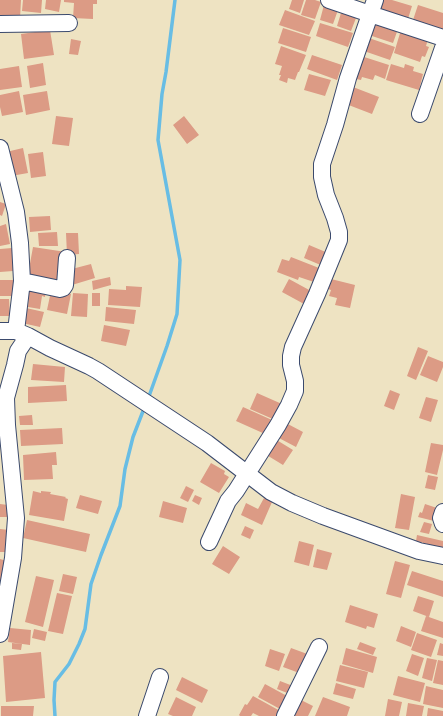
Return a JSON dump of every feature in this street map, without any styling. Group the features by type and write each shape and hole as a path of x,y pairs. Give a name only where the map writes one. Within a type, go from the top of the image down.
{"street":[{"path":"329,0 372,7 443,38"},
{"path":"209,542 228,501 275,430 295,390 291,365 293,347 339,240 339,232 335,218 326,195 322,177 322,164 348,78 372,7"},
{"path":"0,24 69,23"},
{"path":"420,114 443,48"},
{"path":"0,148 16,212 20,243 22,281 22,334 6,398 6,425 16,518 13,558 0,634"},
{"path":"22,281 60,289 63,288 65,285 67,258"},
{"path":"0,331 22,334 98,371 207,443 271,492 292,503 323,516 419,551 443,556"},
{"path":"443,512 441,518 443,524"},
{"path":"285,716 319,648"},
{"path":"147,716 160,677"}],"building":[{"path":"0,0 21,0 20,19 0,18"},
{"path":"23,0 42,0 41,13 22,11"},
{"path":"46,0 61,0 59,12 45,9"},
{"path":"64,0 97,0 97,4 93,4 93,19 73,18 74,3 64,2"},
{"path":"292,0 304,0 300,13 289,9"},
{"path":"306,0 321,2 315,19 301,15"},
{"path":"380,0 392,0 412,6 407,22 376,12"},
{"path":"324,5 338,10 333,24 320,20"},
{"path":"418,5 443,13 442,34 412,23"},
{"path":"285,10 315,21 309,35 279,25"},
{"path":"341,13 356,18 351,31 337,26"},
{"path":"371,20 398,29 393,43 366,34"},
{"path":"320,23 353,33 348,47 316,36"},
{"path":"283,28 311,37 306,52 278,43"},
{"path":"50,30 54,55 24,59 21,34"},
{"path":"401,30 428,39 426,46 429,47 425,57 422,56 420,62 394,53"},
{"path":"366,37 395,47 390,60 361,50"},
{"path":"71,39 81,41 78,55 69,54"},
{"path":"281,46 306,55 295,80 288,78 287,83 279,80 282,66 275,64"},
{"path":"312,55 342,65 337,80 307,69"},
{"path":"361,56 389,65 385,79 375,75 373,80 362,77 361,80 356,79"},
{"path":"43,63 46,85 30,88 27,66"},
{"path":"391,64 404,68 405,64 414,67 413,71 423,74 419,90 386,80"},
{"path":"19,66 22,87 0,90 0,69"},
{"path":"309,74 331,80 325,96 304,90"},
{"path":"353,87 379,97 372,114 346,104"},
{"path":"19,91 23,112 2,116 0,95"},
{"path":"47,91 50,110 26,115 23,95"},
{"path":"56,116 73,118 69,146 52,144"},
{"path":"184,116 199,135 187,144 173,125"},
{"path":"23,148 28,173 11,176 6,152"},
{"path":"43,152 46,176 31,178 28,154"},
{"path":"0,202 6,204 2,216 0,215"},
{"path":"50,216 51,230 30,232 29,217"},
{"path":"6,224 10,244 0,246 0,226"},
{"path":"57,232 58,246 39,246 38,233"},
{"path":"66,233 78,233 79,254 67,255"},
{"path":"309,245 328,253 323,266 304,258"},
{"path":"33,247 66,252 61,285 27,280"},
{"path":"12,248 13,271 0,272 0,249"},
{"path":"291,257 319,268 314,282 299,277 298,280 277,272 282,259 289,261"},
{"path":"91,264 95,278 72,285 68,270"},
{"path":"110,277 111,285 93,290 92,281"},
{"path":"289,279 311,291 304,304 282,292"},
{"path":"331,279 355,285 350,308 335,305 337,298 329,296 331,290 328,289"},
{"path":"0,280 13,280 13,296 0,296"},
{"path":"27,286 46,289 45,297 42,296 40,309 28,307 29,294 26,294"},
{"path":"126,286 142,287 140,307 108,305 109,289 126,290"},
{"path":"51,291 71,294 67,314 47,310"},
{"path":"73,293 88,294 87,317 71,316"},
{"path":"92,293 100,293 100,306 92,306"},
{"path":"0,299 9,299 10,316 0,316"},
{"path":"106,307 136,310 134,324 105,321"},
{"path":"26,308 44,312 40,327 22,323"},
{"path":"104,325 130,330 126,346 101,341"},
{"path":"418,347 428,351 416,380 407,376"},
{"path":"428,356 443,362 443,367 437,382 420,375"},
{"path":"33,364 65,367 64,382 31,380"},
{"path":"66,385 67,401 28,403 28,387"},
{"path":"390,390 400,394 394,410 384,406"},
{"path":"257,393 282,404 275,420 250,409"},
{"path":"426,397 438,400 431,422 419,418"},
{"path":"243,407 272,420 265,434 236,421"},
{"path":"32,415 33,425 20,425 19,416"},
{"path":"284,422 303,432 296,447 277,437"},
{"path":"62,428 63,444 21,446 20,430"},
{"path":"275,439 293,450 283,465 265,454"},
{"path":"431,443 443,445 437,475 425,472"},
{"path":"56,452 57,465 52,465 53,479 24,480 23,455"},
{"path":"211,463 225,471 224,474 229,477 219,493 200,482"},
{"path":"428,475 438,477 435,490 425,488"},
{"path":"186,486 194,490 188,502 180,498"},
{"path":"33,491 41,493 41,491 51,492 50,494 66,497 65,498 68,499 64,521 29,515"},
{"path":"401,494 415,497 409,530 395,528"},
{"path":"80,495 102,501 98,514 76,508"},
{"path":"195,495 202,498 199,505 192,501"},
{"path":"264,498 272,502 262,525 241,515 246,503 258,509"},
{"path":"163,501 187,508 183,523 159,517"},
{"path":"0,504 8,505 8,517 0,517"},
{"path":"425,504 437,508 434,521 418,517 420,512 422,513"},
{"path":"27,520 90,534 86,552 23,538"},
{"path":"424,522 432,524 429,534 420,532"},
{"path":"245,526 254,530 250,539 241,535"},
{"path":"0,529 9,530 8,552 0,552"},
{"path":"417,535 443,541 443,548 416,541"},
{"path":"299,541 314,545 309,566 294,562"},
{"path":"223,546 240,557 229,574 212,564"},
{"path":"317,549 332,553 327,570 313,567"},
{"path":"0,559 7,561 0,582"},
{"path":"395,561 410,565 401,598 386,594"},
{"path":"412,571 443,581 443,597 407,585"},
{"path":"63,574 77,577 73,594 59,591"},
{"path":"36,576 54,580 43,627 25,622"},
{"path":"57,593 72,596 63,634 48,631"},
{"path":"418,596 434,601 429,617 413,611"},
{"path":"350,605 378,614 374,628 367,626 366,629 345,622"},
{"path":"426,616 443,622 443,638 421,631"},
{"path":"401,626 416,632 411,647 396,641"},
{"path":"10,628 31,630 30,645 8,642"},
{"path":"34,629 47,632 45,641 32,638"},
{"path":"417,633 437,640 431,657 411,650"},
{"path":"360,642 376,648 373,655 357,649"},
{"path":"12,643 22,644 21,650 12,649"},
{"path":"440,643 443,644 443,656 437,655"},
{"path":"291,648 310,655 302,674 283,667"},
{"path":"346,648 377,657 373,673 342,664"},
{"path":"270,649 285,654 279,671 265,666"},
{"path":"41,652 45,698 6,702 3,656"},
{"path":"412,654 424,658 418,676 406,671"},
{"path":"427,658 437,660 432,681 422,678"},
{"path":"438,660 443,661 443,685 433,683"},
{"path":"340,665 368,672 364,688 336,681"},
{"path":"398,676 425,683 420,702 393,695"},
{"path":"182,677 208,690 202,703 176,690"},
{"path":"280,681 293,686 290,694 277,689"},
{"path":"336,683 356,689 353,699 333,694"},
{"path":"265,684 287,696 280,709 258,697"},
{"path":"426,686 443,690 443,708 423,704"},
{"path":"253,696 282,712 280,716 259,716 253,713 251,716 240,716 239,715 245,704 247,705"},
{"path":"176,697 196,707 192,716 173,716 168,714"},
{"path":"323,697 350,707 347,716 315,716"},
{"path":"297,698 313,706 308,716 289,716"},
{"path":"388,699 402,702 399,716 385,716"},
{"path":"408,703 424,706 422,716 406,716"},
{"path":"1,706 34,706 33,716 1,716"},
{"path":"428,708 443,711 443,716 427,716"}],"waterway":[{"path":"148,399 177,314 180,260 158,140 162,94 175,0"},
{"path":"55,716 55,682 69,664 85,629 91,584 120,506 125,469 133,437 145,406"}]}
